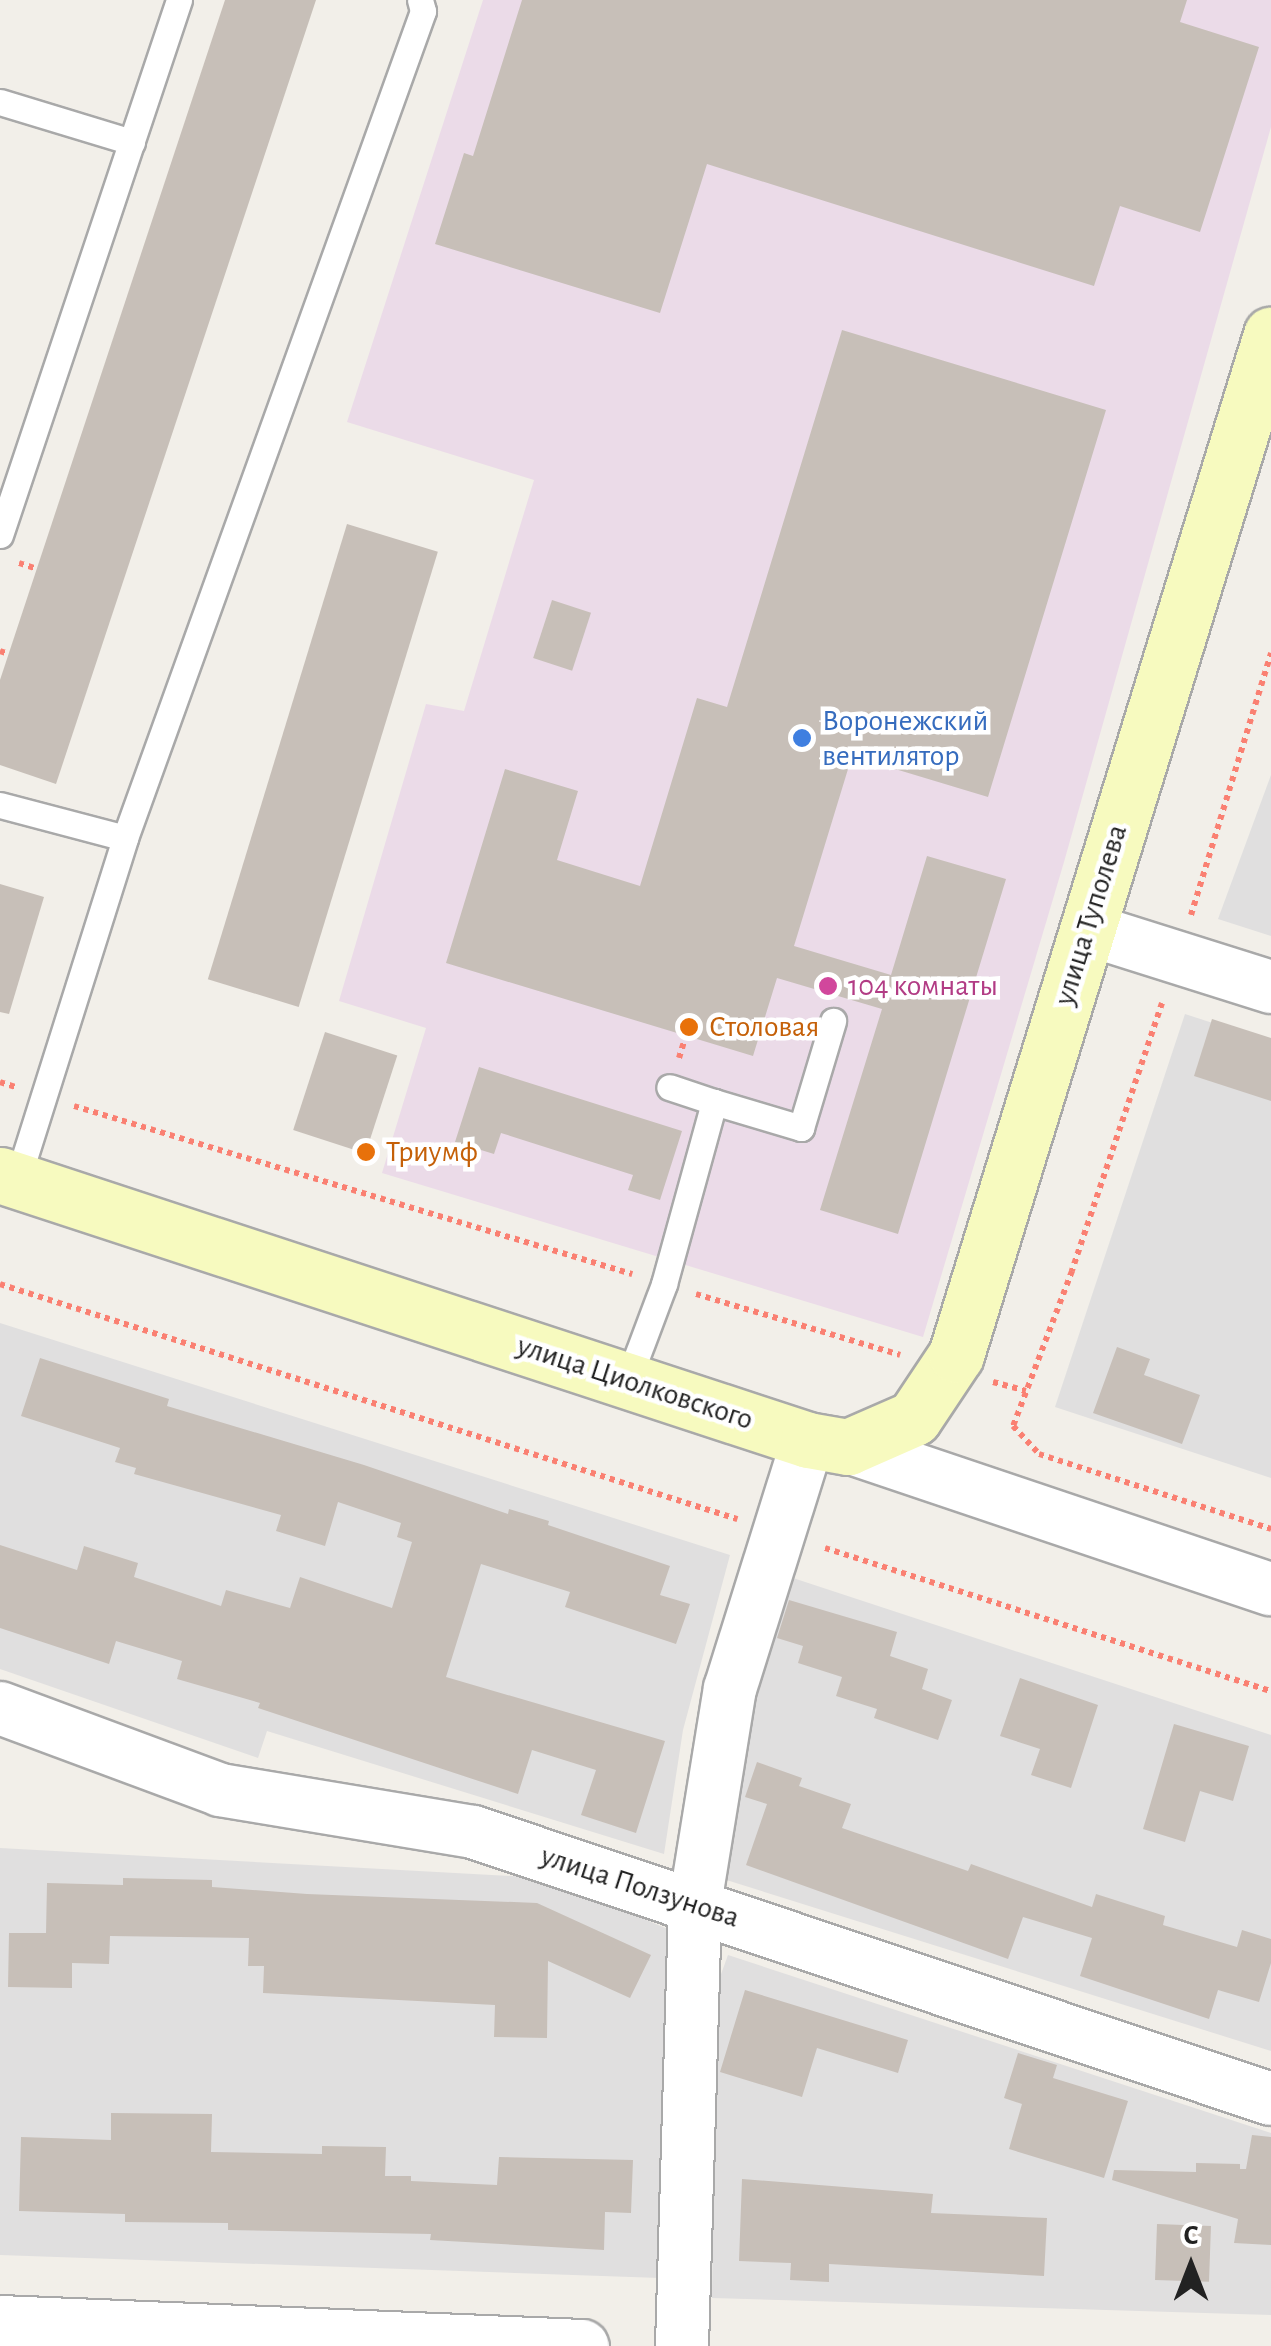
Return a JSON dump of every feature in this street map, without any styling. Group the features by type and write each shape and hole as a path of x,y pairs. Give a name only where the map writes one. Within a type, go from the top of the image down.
{"street":[{"name":"улица Туполева","path":"828,1443 914,1418 956,1356 1086,928 1259,420 1271,335"},
{"path":"1086,928 1271,987"},
{"name":"улица Циолковского","path":"9,1178 1271,1590"},
{"path":"682,2346 695,1904 730,1689 778,1533 828,1443"},
{"name":"улица Ползунова","path":"0,1708 220,1790 473,1832 1271,2099"},
{"path":"0,2322 584,2346"}],"lane":[{"path":"0,536 179,0"},
{"path":"9,1178 43,1096 125,838 423,11 420,0"},
{"path":"0,102 132,142"},
{"path":"0,805 125,838"},
{"path":"669,1088 801,1128 833,1021"},
{"path":"628,1380 664,1284 714,1102"}],"path":[{"path":"1271,654 1178,957 1013,1426 1039,1454 1271,1530"},
{"path":"0,1082 1026,1391"},
{"path":"0,1284 1271,1690"}],"shaded area":[{"path":"483,0 1271,0 1271,127 1064,862 923,1337 382,1173 426,1028 339,1001 426,704 464,711 534,480 347,422"},
{"path":"1271,775 1271,936 1218,919"},
{"path":"1185,1014 1271,1042 1271,1478 1055,1407"},
{"path":"0,1323 730,1555 683,1730 664,1854 267,1731 258,1758 0,1669"},
{"path":"790,1577 1271,1735 1271,2051 720,1878 752,1691"},
{"path":"0,1848 547,1878 670,1930 660,2278 0,2255"},
{"path":"728,1955 1271,2133 1271,2315 712,2298 716,1988"}],"building":[{"path":"225,0 316,0 56,784 0,765 0,680"},
{"path":"522,0 1187,0 1180,22 1259,47 1200,232 1120,206 1094,286 707,164 660,313 435,244 464,153 473,156"},
{"path":"842,330 1106,410 988,797 852,756 794,946 891,975 927,856 1006,879 898,1234 820,1210 882,1009 777,978 753,1056 446,963 505,769 578,791 557,860 640,886 697,698 727,707"},
{"path":"347,524 438,552 299,1007 208,979"},
{"path":"552,600 591,613 572,671 533,658"},
{"path":"0,884 44,897 9,1014 0,1012"},
{"path":"1212,1019 1271,1038 1271,1101 1194,1076"},
{"path":"325,1032 397,1055 365,1153 293,1130"},
{"path":"479,1067 682,1131 660,1200 628,1190 633,1175 501,1133 494,1154 455,1142"},
{"path":"1117,1347 1150,1359 1144,1375 1200,1395 1182,1444 1093,1413"},
{"path":"40,1358 169,1399 167,1406 364,1465 508,1514 509,1509 549,1521 548,1525 670,1566 660,1595 690,1604 676,1644 565,1607 570,1592 481,1564 446,1677 665,1741 636,1833 581,1815 596,1770 532,1750 518,1794 258,1708 260,1703 177,1679 182,1661 116,1641 109,1664 0,1628 0,1545 77,1570 84,1546 138,1563 134,1577 221,1606 226,1590 290,1608 300,1577 392,1608 412,1542 397,1537 401,1523 338,1502 325,1546 276,1531 281,1515 134,1474 136,1468 115,1462 120,1448 21,1416"},
{"path":"789,1600 897,1632 890,1656 928,1669 922,1689 952,1700 938,1740 874,1718 877,1709 836,1696 842,1677 798,1663 803,1646 777,1638"},
{"path":"1020,1678 1098,1705 1071,1788 1031,1775 1040,1749 1000,1736"},
{"path":"1174,1724 1249,1746 1233,1801 1200,1791 1185,1842 1143,1829"},
{"path":"757,1762 802,1778 799,1786 851,1804 842,1828 968,1871 971,1864 1092,1907 1096,1894 1165,1916 1163,1925 1237,1947 1242,1930 1271,1939 1271,1963 1259,2002 1218,1990 1209,2019 1080,1976 1092,1938 1023,1917 1008,1959 746,1865 767,1804 745,1797"},
{"path":"123,1878 212,1880 212,1887 307,1894 537,1903 651,1955 630,1998 548,1961 547,2038 494,2037 495,2005 263,1993 264,1966 248,1966 249,1938 110,1936 109,1964 72,1963 72,1988 8,1987 9,1933 46,1933 47,1883 123,1885"},
{"path":"745,1990 908,2040 898,2073 817,2048 802,2097 720,2072"},
{"path":"1018,2053 1057,2065 1053,2078 1128,2101 1104,2178 1009,2149 1022,2104 1004,2098"},
{"path":"111,2113 212,2114 211,2152 322,2154 322,2146 386,2147 385,2176 411,2176 411,2181 497,2185 499,2157 633,2160 631,2213 605,2212 604,2250 430,2240 431,2234 228,2230 228,2223 125,2222 125,2214 19,2211 21,2137 111,2140"},
{"path":"1252,2135 1271,2137 1271,2245 1234,2243 1238,2219 1112,2180 1114,2170 1196,2172 1196,2163 1240,2164 1240,2169 1246,2169"},
{"path":"742,2179 933,2194 931,2213 1047,2218 1044,2276 829,2264 829,2282 790,2280 791,2263 739,2261"},
{"path":"1157,2224 1211,2226 1209,2282 1155,2280"}],"place":[{"name":"Воронежский вентилятор","path":"802,738"},
{"name":"104 комнаты","path":"828,986"},
{"name":"Столовая","path":"689,1027"},
{"name":"Триумф","path":"366,1152"}]}
